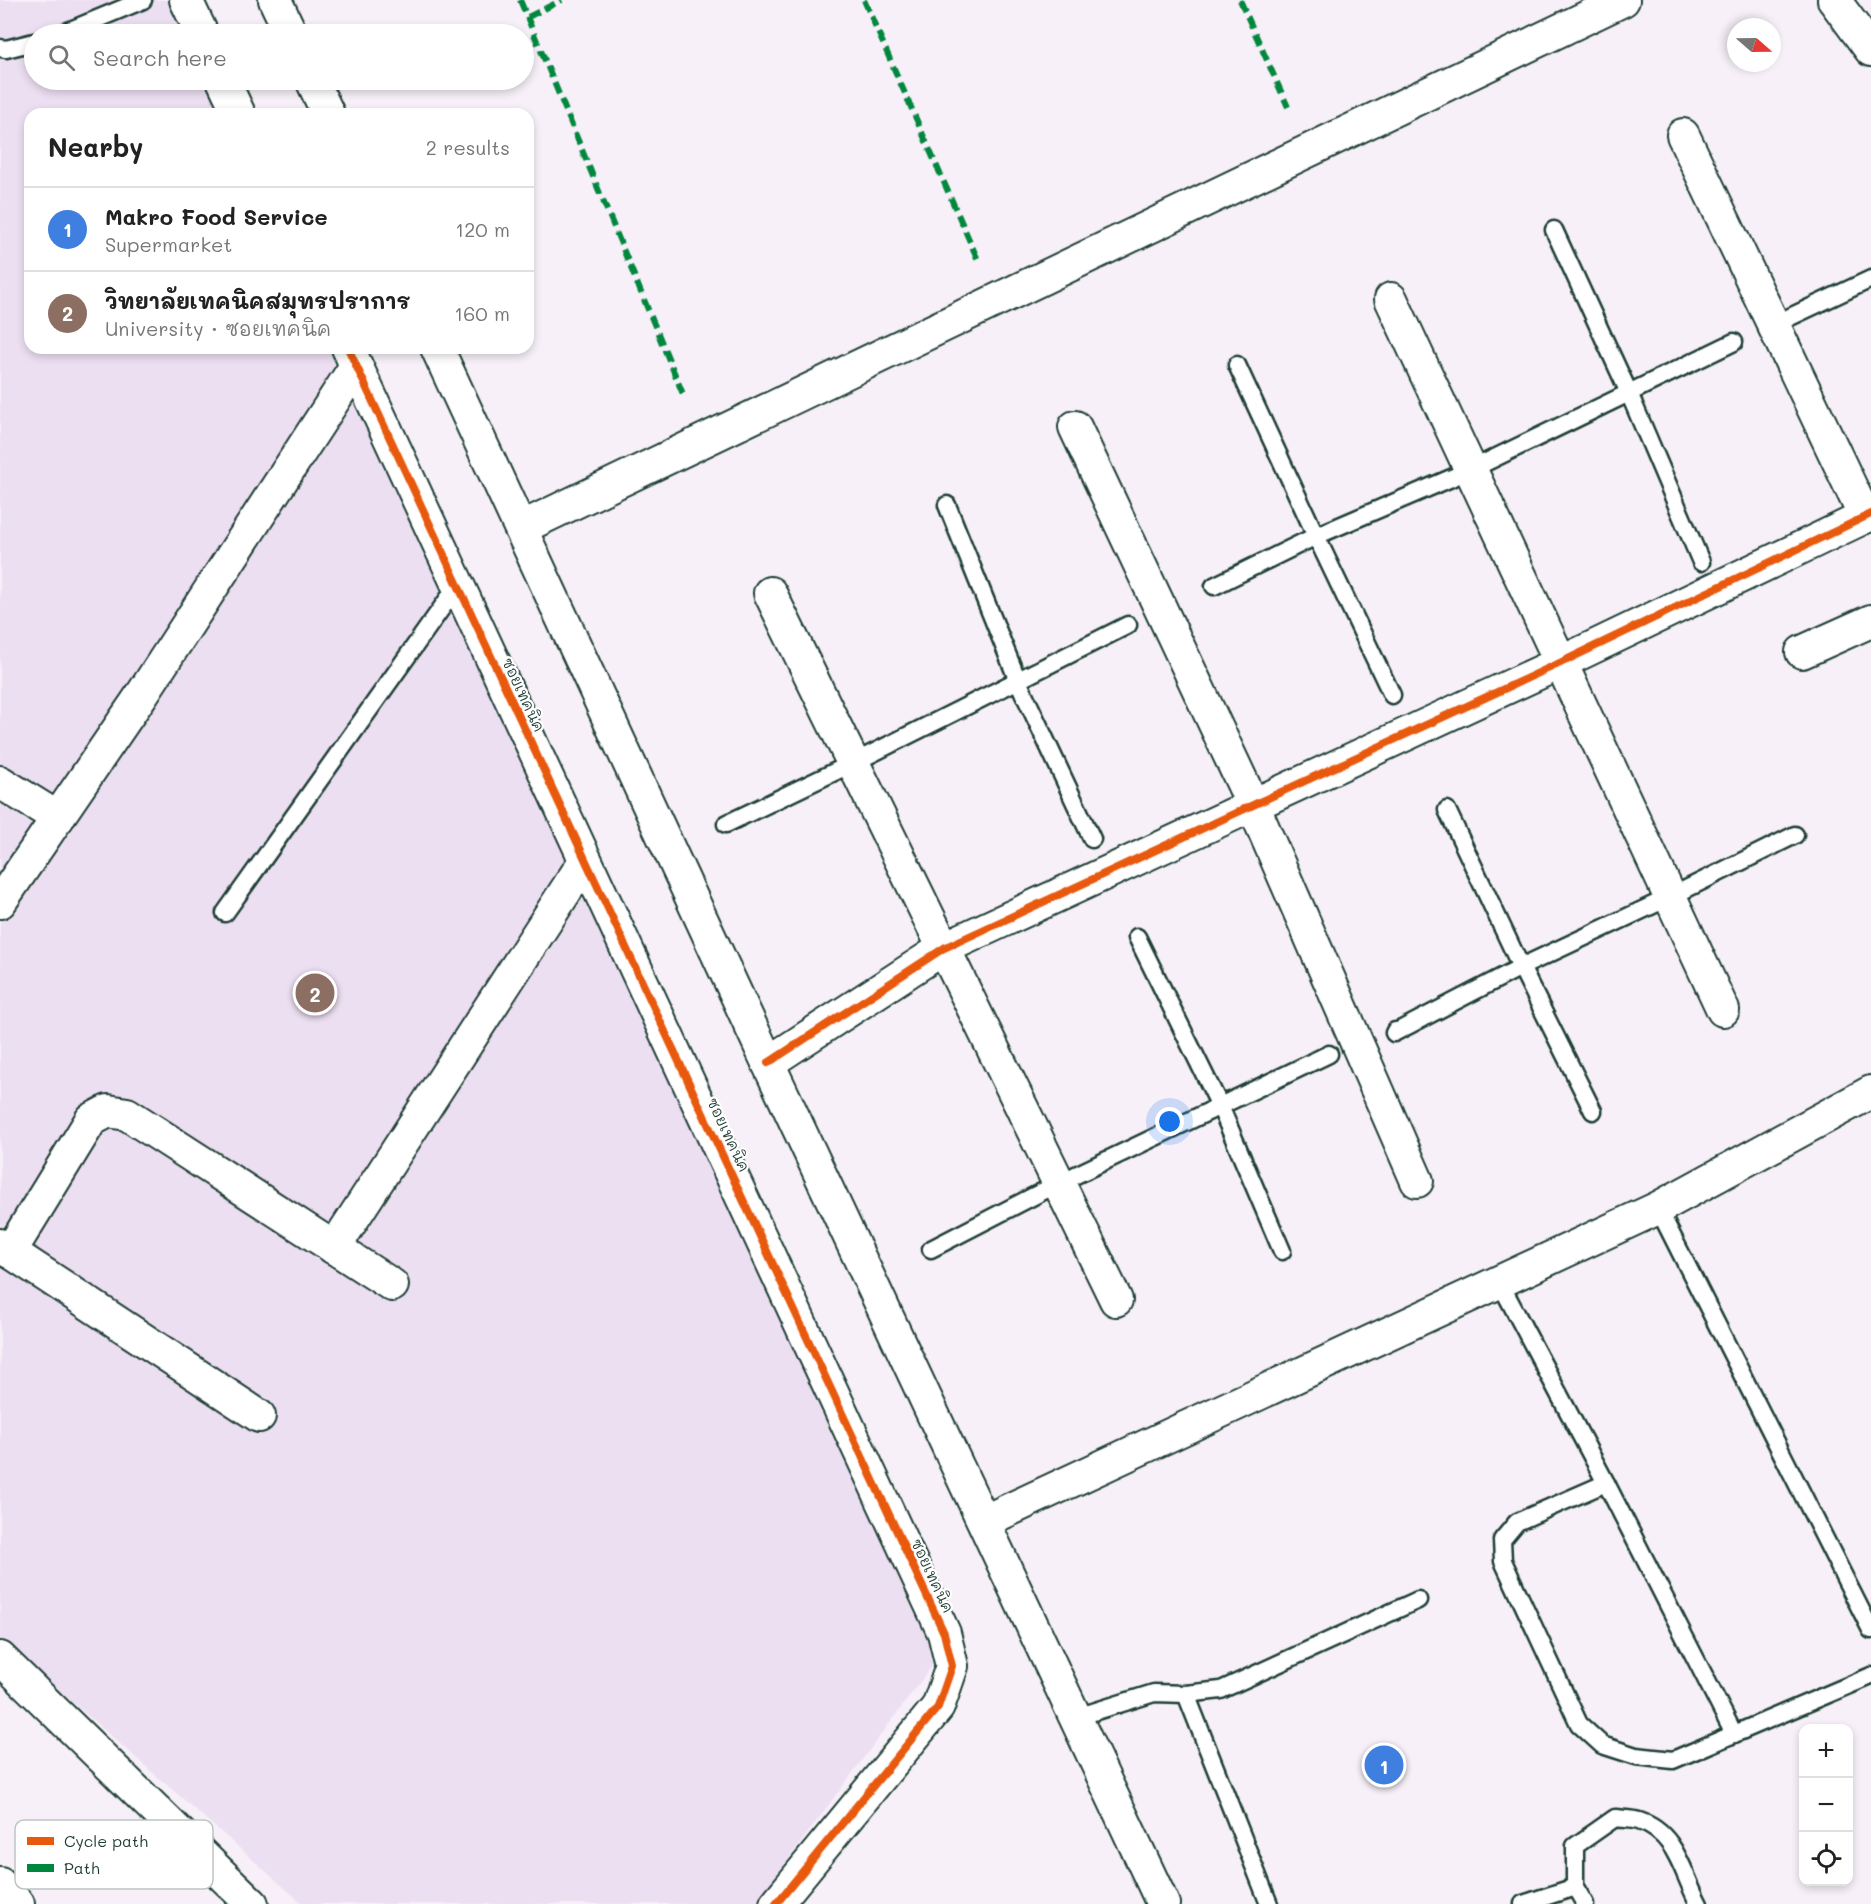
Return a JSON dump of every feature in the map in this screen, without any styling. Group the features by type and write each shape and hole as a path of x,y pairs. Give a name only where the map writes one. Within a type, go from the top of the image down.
{"street":[{"path":"186,0 197,24"},
{"path":"275,0 286,24"},
{"path":"521,528 1623,0"},
{"path":"1834,0 1871,50"},
{"path":"228,90 236,108"},
{"path":"317,90 325,108"},
{"path":"768,1063 944,948 1560,663 1868,516 1773,325 1683,135"},
{"path":"1391,299 1723,1010"},
{"path":"440,354 768,1063 1163,1904"},
{"path":"0,902 142,693 352,357"},
{"name":"ซอยเทคนิค","path":"352,357 944,1633 952,1666 938,1707 776,1904"},
{"path":"1074,427 1253,806 1417,1181"},
{"path":"770,593 1116,1300"},
{"path":"1802,652 1871,621"},
{"path":"0,782 58,818"},
{"path":"334,1248 585,861"},
{"path":"985,1521 1658,1208 1871,1092"},
{"path":"259,1416 5,1248 91,1120 108,1111 127,1114 392,1285"},
{"path":"0,1658 166,1820"},
{"path":"213,1866 252,1904"},
{"path":"0,1884 18,1904"}],"lane":[{"path":"85,24 143,0"},
{"path":"0,48 6,49 24,44"},
{"path":"1554,230 1629,393 1701,562"},
{"path":"1773,325 1871,279"},
{"path":"1214,586 1316,536 1470,470 1734,342"},
{"path":"1237,365 1392,695"},
{"path":"947,505 1018,681 1092,839"},
{"path":"225,913 458,585"},
{"path":"726,824 1128,625"},
{"path":"1447,810 1593,1111"},
{"path":"1395,1031 1521,966 1670,897 1795,835"},
{"path":"1137,937 1220,1106 1282,1251"},
{"path":"931,1249 1059,1184 1329,1054"},
{"path":"1658,1208 1871,1630"},
{"path":"1499,1281 1606,1483 1734,1734"},
{"path":"1606,1483 1517,1522 1502,1540 1503,1561 1579,1724 1602,1745 1636,1756 1673,1760 1871,1676"},
{"path":"1077,1717 1154,1693 1186,1694 1221,1690 1418,1600"},
{"path":"1186,1694 1269,1904"},
{"path":"1585,1904 1575,1887 1575,1846 1615,1818 1639,1821 1659,1831 1678,1853 1688,1884 1699,1904"},
{"path":"1523,1904 1575,1887"}],"shaded area":[{"path":"0,0 172,0 183,24 24,24 24,90 212,90 220,108 24,108 24,354 332,354 938,1658 755,1904 303,1904 213,1825 213,1820 207,1820 0,1639"}],"marked path":[{"path":"520,0 530,24"},
{"path":"528,17 562,0"},
{"path":"864,0 978,260"},
{"path":"1240,0 1288,107"},
{"path":"534,34 683,394"}],"cycle path":[{"path":"351,354 944,1633 952,1666 938,1707 776,1904"},
{"path":"768,1063 944,948 1560,663 1871,514"}],"place":[{"name":"วิทยาลัยเทคนิคสมุทรปราการ","path":"315,993"},
{"name":"Makro Food Service","path":"1384,1765"}]}
